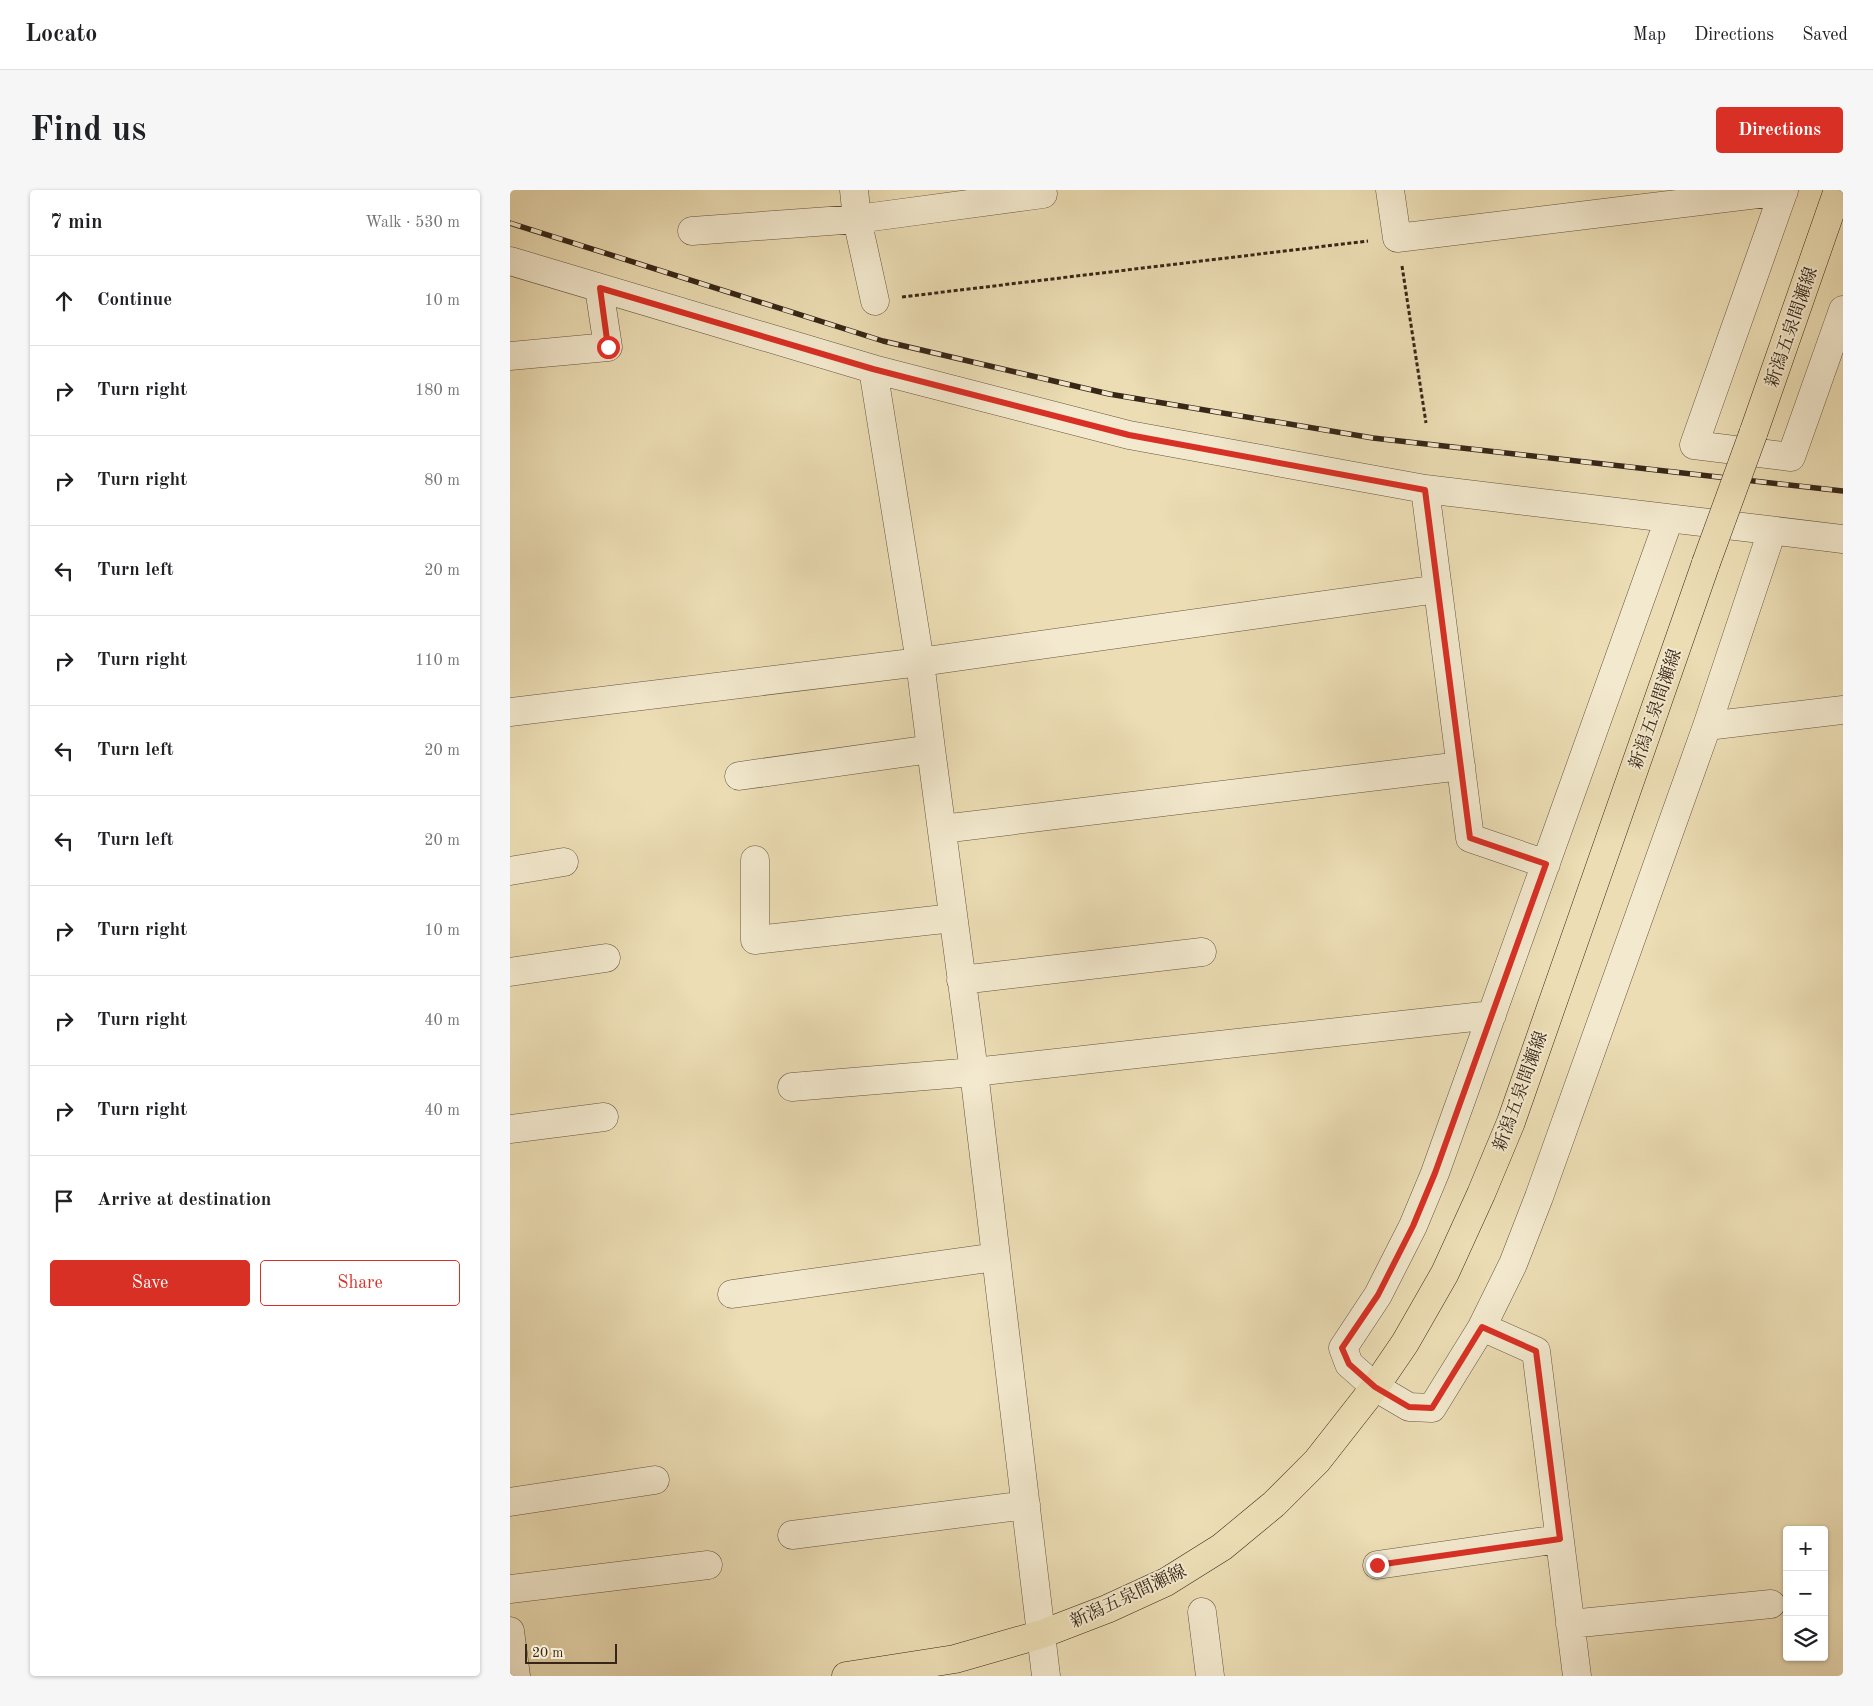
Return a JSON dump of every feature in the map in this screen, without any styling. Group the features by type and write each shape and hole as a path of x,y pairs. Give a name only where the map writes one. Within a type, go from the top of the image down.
{"main road":[{"name":"新潟五泉間瀬線","path":"846,1676 955,1659 1042,1634 1107,1609 1166,1582 1222,1547 1274,1504 1317,1461 1375,1387 1405,1343 1445,1273 1511,1122 1838,190"}],"street":[{"path":"854,190 874,301"},
{"path":"1390,190 1397,238 1784,190 1694,446 1791,457 1843,310"},
{"path":"692,231 858,219 1043,194"},
{"path":"510,261 873,369 1129,435 1425,490 1843,539"},
{"path":"510,356 608,347 600,288"},
{"path":"873,369 920,662 974,1072 1046,1676"},
{"path":"1425,490 1470,838 1546,864"},
{"path":"1669,519 1435,1173 1413,1226 1378,1295 1342,1348 1349,1364 1375,1387 1409,1407 1432,1408 1482,1327 1513,1264 1539,1197 1707,726 1772,531"},
{"path":"510,712 920,662 1438,589"},
{"path":"1707,726 1843,710"},
{"path":"739,776 931,749"},
{"path":"942,829 1461,766"},
{"path":"756,860 756,940 953,918"},
{"path":"510,871 564,862"},
{"path":"962,980 1202,952"},
{"path":"510,972 606,958"},
{"path":"792,1087 974,1072 1492,1015"},
{"path":"510,1129 604,1117"},
{"path":"732,1294 996,1257"},
{"path":"1482,1327 1536,1351 1577,1676"},
{"path":"510,1502 655,1480"},
{"path":"792,1534 1026,1505"},
{"path":"1377,1565 1560,1539"},
{"path":"510,1589 708,1565"},
{"path":"1570,1624 1771,1604"},
{"path":"1202,1612 1210,1676"},
{"path":"510,1631 516,1676"}],"path":[{"path":"874,301 1397,238 1426,423"}],"railway":[{"path":"510,223 883,341 1109,394 1373,438 1843,491"}],"route":[{"path":"608,347 600,288 873,369 1129,435 1425,490 1470,838 1546,864 1435,1173 1413,1226 1378,1295 1342,1348 1349,1364 1375,1387 1409,1407 1432,1408 1482,1327 1536,1351 1560,1539 1377,1565"}]}
